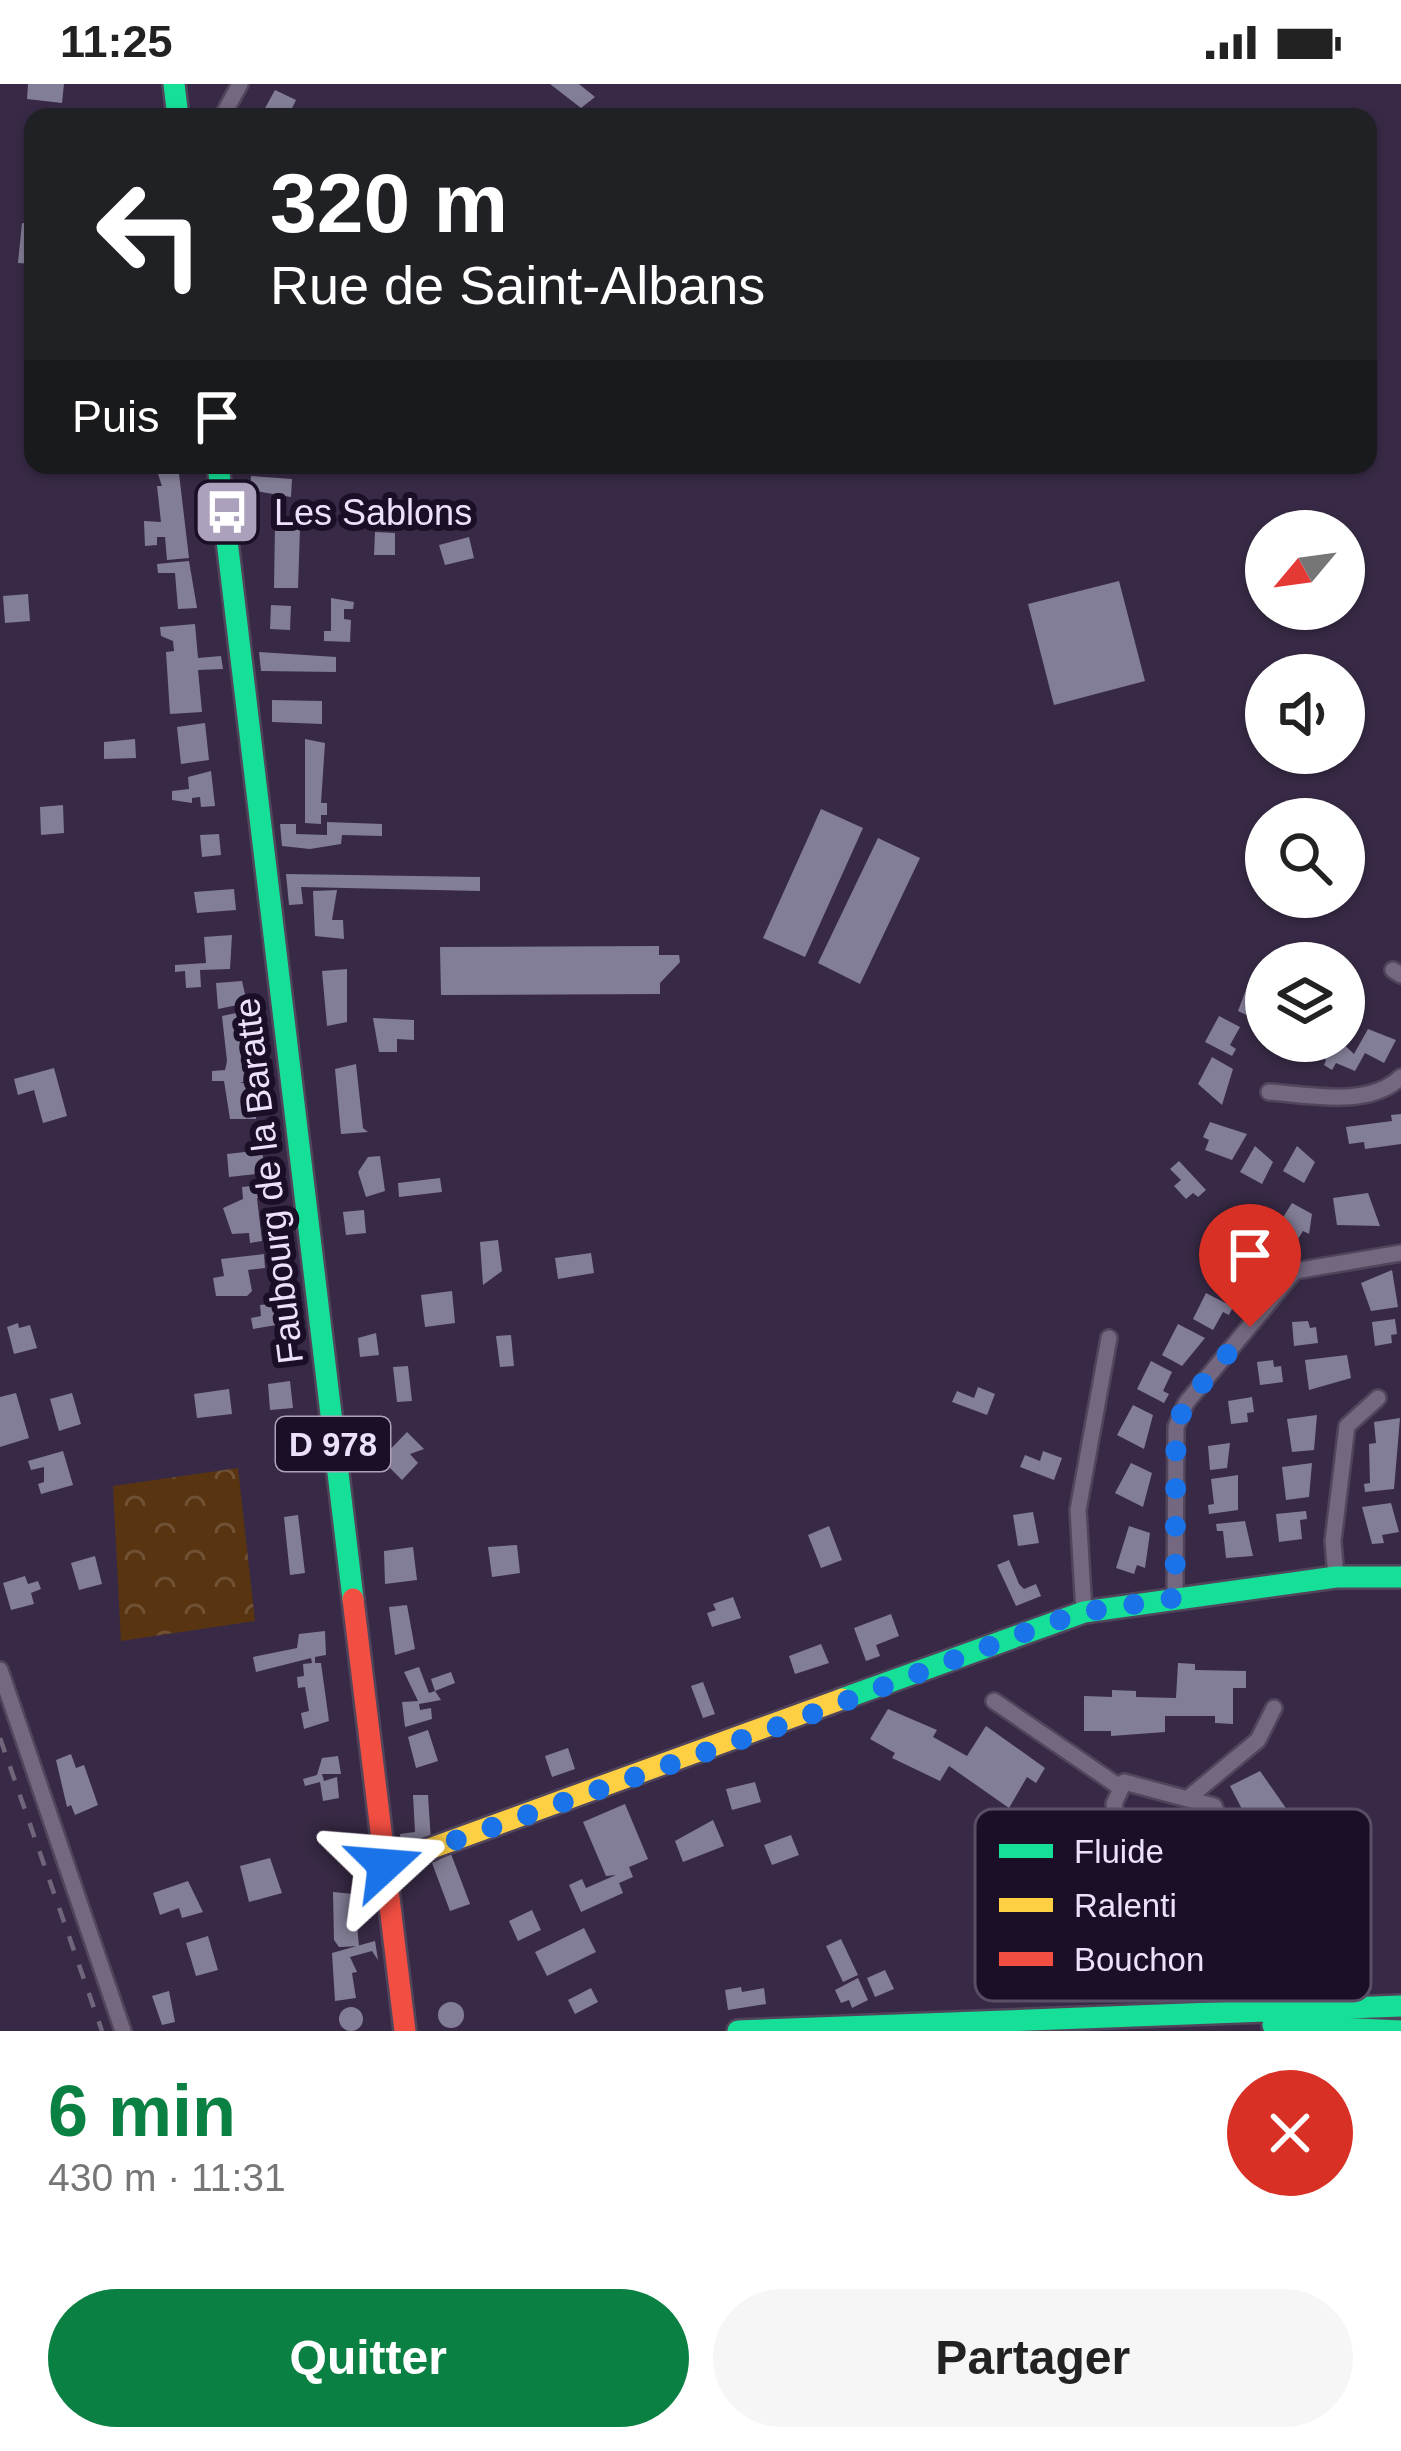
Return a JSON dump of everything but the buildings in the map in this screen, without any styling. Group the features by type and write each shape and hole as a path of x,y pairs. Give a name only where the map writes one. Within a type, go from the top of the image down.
{"main road":[{"name":"Faubourg de la Baratte","path":"219,474 405,2031"},
{"path":"385,1865 791,1722 1084,1612 1336,1577 1401,1577"},
{"path":"738,2031 1401,2006"},
{"path":"1140,2018 1401,2031"}],"street":[{"path":"1269,1092 1344,1098 1391,1086 1401,1077"},
{"path":"1175,1598 1176,1427 1186,1403 1295,1271 1401,1253"},
{"path":"1084,1612 1082,1476 1109,1338"},
{"path":"1336,1577 1333,1541 1347,1426 1378,1398"},
{"path":"0,1670 123,2031"},
{"path":"994,1701 1121,1788"},
{"path":"1187,1798 1258,1740 1274,1708"},
{"path":"1115,1809 1124,1782 1215,1809"}],"green space":[{"path":"238,1468 255,1621 121,1641 113,1486"}],"railway":[{"path":"0,1738 102,2031"}],"traffic: fast":[{"path":"174,84 177,108"},
{"path":"219,474 353,1599"},
{"path":"842,1699 1084,1612 1336,1577 1401,1577"},
{"path":"738,2031 1401,2006"},
{"path":"1273,2025 1401,2031"}],"traffic: slow":[{"path":"385,1865 842,1699"}],"traffic: jam":[{"path":"353,1599 405,2031"}],"place":[{"name":"Les Sablons","path":"227,512"}],"route":[{"path":"385,1865 791,1722 1047,1624 1084,1612 1175,1598 1176,1427 1186,1403 1250,1327"}]}
